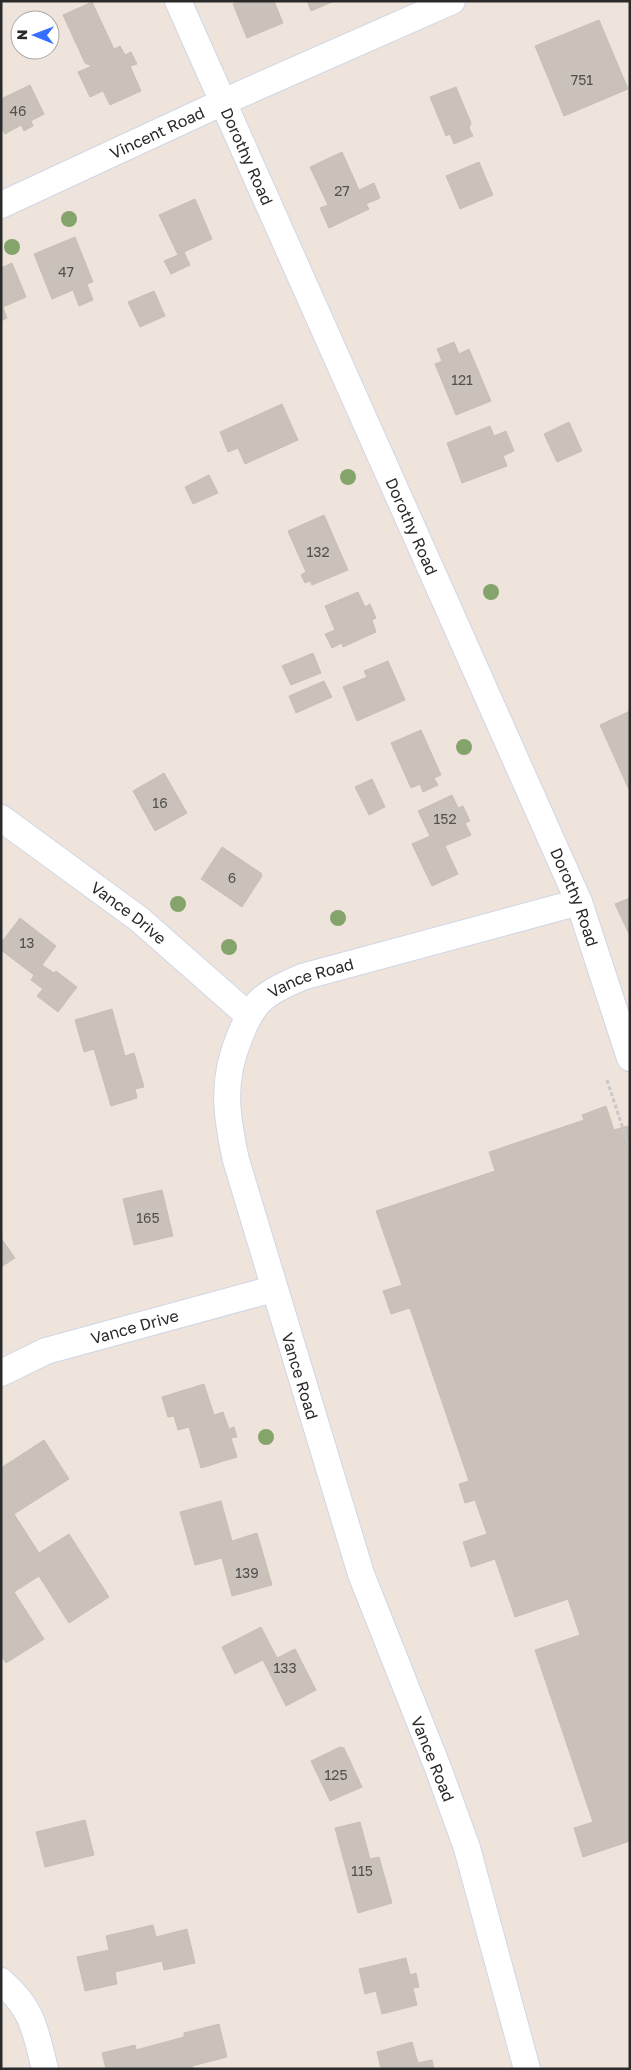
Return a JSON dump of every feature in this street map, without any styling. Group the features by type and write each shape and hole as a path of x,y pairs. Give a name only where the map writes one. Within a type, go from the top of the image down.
{"street":[{"name":"Dorothy Road","path":"178,1 579,902 630,1058"},
{"name":"Vincent Road","path":"1,205 223,102 452,1"},
{"name":"Vance Drive","path":"1,818 138,919 248,1015"},
{"name":"Vance Road","path":"527,2069 467,1848 438,1768 360,1574 273,1289 236,1160 226,1099 228,1075 234,1049 248,1015 273,991 302,977 579,902"},
{"name":"Vance Drive","path":"1,1373 46,1351 273,1289"},
{"path":"1,1981 17,1995 32,2019 45,2069"}],"path":[{"path":"607,1080 630,1150"}],"building":[{"path":"240,1 274,1 283,23 247,38 233,4"},
{"path":"307,1 334,1 311,11"},
{"path":"92,2 114,49 120,46 125,55 131,52 137,64 130,66 141,91 110,105 103,91 90,97 78,72 92,66 85,63 63,15"},
{"path":"599,20 628,89 564,116 535,46"},
{"path":"30,85 44,114 31,121 33,126 24,131 21,125 5,134 1,127 1,99"},
{"path":"456,87 471,123 469,128 473,136 454,144 450,134 446,136 430,97"},
{"path":"342,152 359,190 374,183 380,198 366,204 369,209 329,228 320,208 328,205 310,167"},
{"path":"479,162 493,195 460,209 446,176"},
{"path":"195,199 212,239 184,252 190,265 171,274 164,261 178,255 159,215"},
{"path":"75,237 93,282 87,284 93,300 79,306 73,290 52,299 34,254"},
{"path":"12,263 26,297 3,307 7,318 1,321 1,268"},
{"path":"154,291 165,316 140,327 128,302"},
{"path":"454,342 459,354 469,349 491,401 456,415 435,364 442,361 437,349"},
{"path":"282,404 298,440 245,464 238,448 228,452 220,432"},
{"path":"569,422 582,451 557,462 544,434"},
{"path":"490,426 494,436 506,431 514,451 503,456 507,466 462,483 447,443"},
{"path":"209,475 218,493 193,504 185,487"},
{"path":"324,515 348,570 312,585 310,581 305,583 301,575 306,572 288,531"},
{"path":"358,592 365,607 370,604 376,618 372,620 376,632 343,647 342,643 332,648 325,634 335,630 325,606"},
{"path":"313,653 321,673 291,685 282,666"},
{"path":"388,661 405,700 357,721 343,687 367,677 364,671"},
{"path":"324,681 332,697 296,713 289,696"},
{"path":"630,711 630,792 600,725"},
{"path":"421,730 441,775 434,778 438,785 423,792 420,784 411,788 391,743"},
{"path":"164,773 187,813 155,831 133,791"},
{"path":"372,779 385,807 369,815 355,787"},
{"path":"452,795 458,808 463,806 470,821 465,823 471,835 445,846 458,874 432,886 412,844 430,836 418,811"},
{"path":"222,847 261,873 262,876 242,907 201,879"},
{"path":"630,898 630,936 615,904"},
{"path":"20,918 56,946 42,965 54,973 56,971 77,987 58,1012 37,996 43,989 31,980 34,975 1,950 1,943"},
{"path":"112,1009 125,1056 134,1053 144,1087 135,1089 137,1098 111,1106 94,1049 84,1052 75,1020"},
{"path":"606,1106 614,1130 628,1126 630,1132 630,1841 583,1857 574,1828 593,1822 535,1650 580,1635 568,1599 515,1617 495,1559 471,1567 463,1542 487,1534 475,1500 465,1503 459,1484 469,1481 410,1308 391,1314 383,1291 402,1285 376,1211 495,1171 489,1152 584,1120 582,1115"},
{"path":"162,1190 173,1236 134,1245 123,1199"},
{"path":"1,1238 15,1258 1,1267"},
{"path":"204,1384 214,1415 223,1412 229,1429 234,1427 237,1437 231,1438 237,1457 201,1468 189,1427 178,1430 174,1416 168,1417 162,1397"},
{"path":"44,1440 69,1479 14,1514 39,1553 69,1534 109,1597 69,1623 39,1576 14,1592 44,1639 6,1663 1,1656 1,1468"},
{"path":"221,1501 232,1541 257,1533 272,1585 232,1596 222,1558 195,1565 180,1512"},
{"path":"261,1627 277,1658 295,1649 316,1690 286,1706 263,1660 235,1674 222,1647"},
{"path":"340,1747 344,1748 362,1787 330,1801 311,1761"},
{"path":"85,1820 94,1855 45,1867 36,1832"},
{"path":"360,1822 370,1859 379,1857 392,1903 358,1913 335,1828"},
{"path":"153,1925 156,1937 187,1929 195,1963 164,1970 162,1961 115,1972 117,1984 85,1991 77,1957 109,1950 106,1936"},
{"path":"406,1958 410,1975 416,1973 419,1987 413,1988 417,2005 382,2014 376,1991 365,1994 359,1969"},
{"path":"219,2024 227,2057 192,2066 193,2069 106,2069 102,2053 135,2045 136,2050 184,2037 184,2033"},
{"path":"412,2042 418,2063 432,2060 434,2069 381,2069 377,2052"}]}
